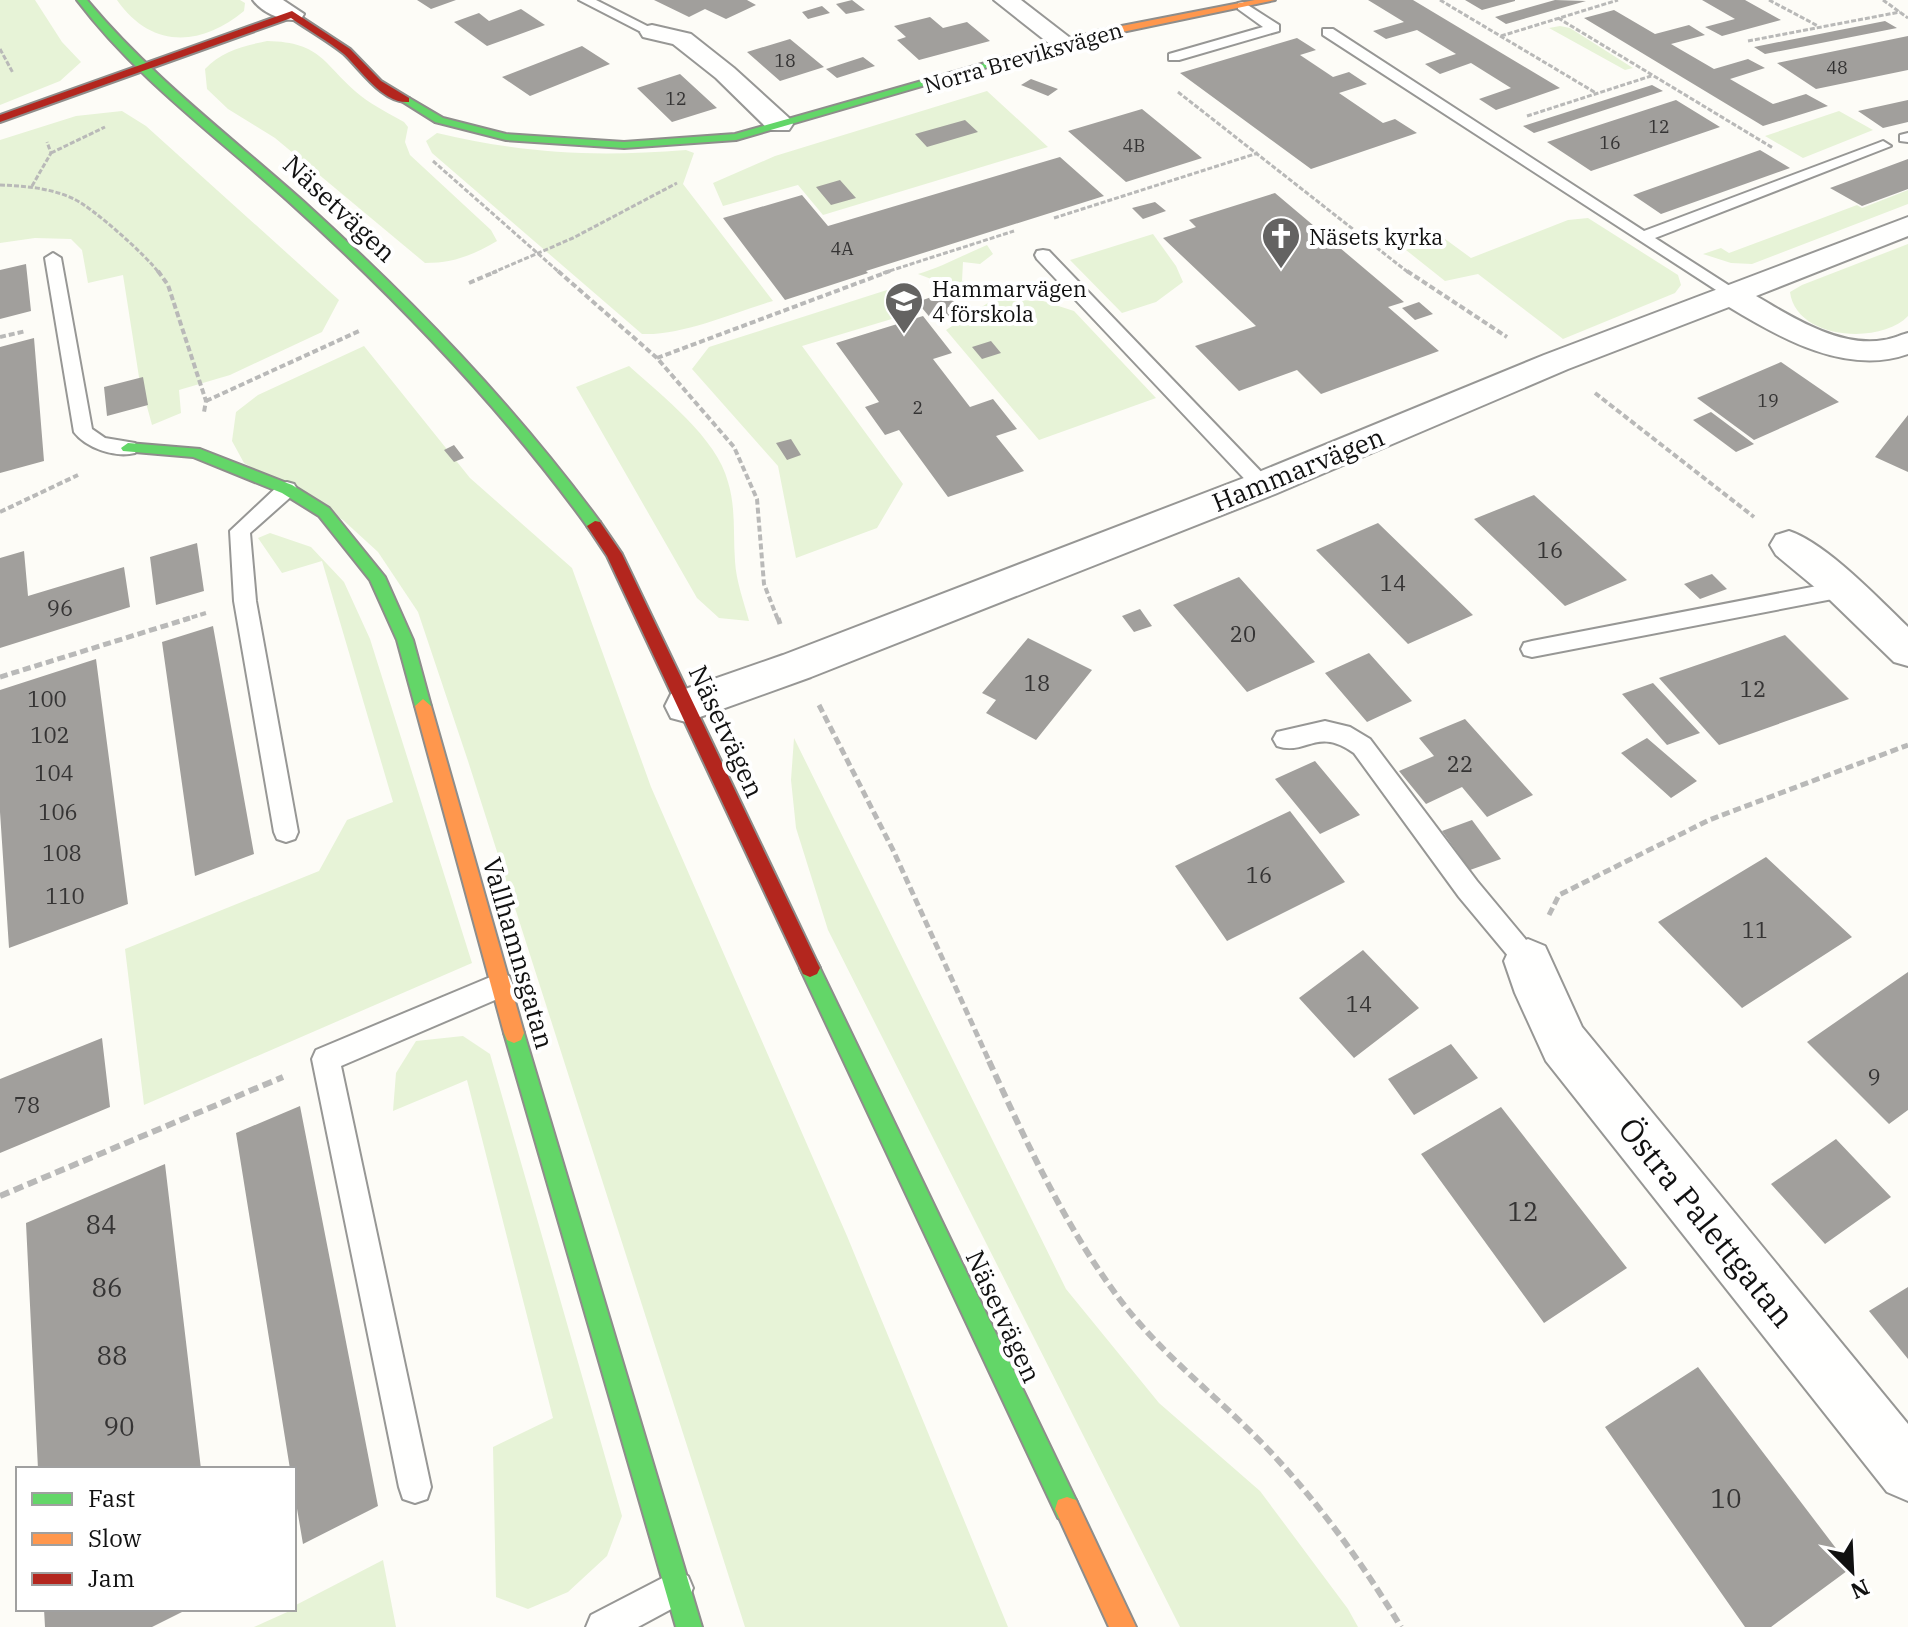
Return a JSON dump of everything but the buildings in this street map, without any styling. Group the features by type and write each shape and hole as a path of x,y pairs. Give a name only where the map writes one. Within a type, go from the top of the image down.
{"street":[{"name":"Näsetvägen","path":"82,0 100,26 143,68 290,196 461,357 535,443 614,554 1123,1627"},
{"path":"265,0 292,14"},
{"path":"1006,0 1065,44"},
{"name":"Norra Breviksvägen","path":"292,14 346,51 377,83 439,120 506,137 592,145 736,137 1140,24 1270,0"},
{"path":"0,119 292,14"},
{"path":"652,32 682,39 725,73 779,124"},
{"name":"Hammarvägen","path":"686,706 797,666 1262,485 1543,368 1908,226"},
{"path":"1730,294 1788,330 1829,345 1874,351 1901,348 1908,343"},
{"name":"Vallhamnsgatan","path":"128,448 195,452 287,489 324,512 377,577 405,640 500,985 689,1627"},
{"path":"1789,545 1843,589 1908,651"},
{"name":"Östra Palettgatan","path":"1528,961 1539,993 1564,1044 1908,1471"}],"lane":[{"path":"586,0 652,32"},
{"path":"1174,57 1274,28 1243,6"},
{"path":"1328,32 1730,294"},
{"path":"1643,237 1883,146"},
{"path":"1043,255 1262,485"},
{"path":"53,258 83,432 100,443 128,448"},
{"path":"286,832 245,601 240,531 287,489"},
{"path":"1532,649 1843,589"},
{"path":"1285,739 1324,730 1342,731 1362,746 1468,889 1528,961"},
{"path":"415,1487 326,1059 500,985"},
{"path":"603,1627 678,1586"}],"path":[{"path":"1440,0 1596,93"},
{"path":"1500,36 1618,0"},
{"path":"1769,0 1820,27"},
{"path":"1883,0 1908,18"},
{"path":"1748,41 1900,12"},
{"path":"1558,18 1812,172"},
{"path":"1480,131 1652,75"},
{"path":"1174,89 1426,286 1530,352 1512,360 1543,368 1789,545"},
{"path":"439,120 419,136 422,152 657,358 734,447 757,499 764,584 797,666 834,731 932,930 1019,1120 1076,1230 1115,1291 1165,1349 1264,1444 1321,1510 1375,1583 1401,1627"},
{"path":"469,283 537,254 708,165 731,149 736,137"},
{"path":"1052,218 1258,153"},
{"path":"0,185 32,186 75,199 148,258 168,285 206,401 195,452"},
{"path":"657,358 868,278 1023,228"},
{"path":"206,401 359,331"},
{"path":"0,512 128,448"},
{"path":"0,677 245,601"},
{"path":"1528,961 1559,895 1709,820 1908,745"},
{"path":"0,1196 326,1059"}],"green space":[{"path":"0,0 35,0 62,42 81,62 60,81 0,105"},
{"path":"117,0 240,0 245,3 244,11 228,23 194,36 177,37 161,35 145,27 130,16"},
{"path":"1549,28 1570,28 1633,68 1625,70"},
{"path":"267,41 286,42 311,51 361,96 404,122 408,127 405,142 410,155 491,230 497,241 463,257 425,263 275,138 228,109 207,89 205,69 241,47"},
{"path":"987,91 1048,147 823,215 798,185 723,206 713,183 775,156"},
{"path":"122,111 146,126 339,300 322,332 230,375 179,390 181,413 152,425 139,377 123,275 88,283 82,250 71,239 35,238 0,243 0,140 76,116"},
{"path":"1839,111 1873,130 1803,158 1765,136"},
{"path":"437,133 501,146 561,152 686,150 694,153 683,184 773,301 691,327 642,334 432,153 426,141"},
{"path":"1908,190 1908,204 1752,264 1731,263 1703,254 1721,248 1729,253 1857,205 1862,208"},
{"path":"1588,218 1678,275 1681,285 1675,293 1563,339 1478,274 1445,281 1406,250 1441,236 1471,258 1568,220"},
{"path":"1153,234 1176,266 1183,282 1156,302 1122,313 1070,260"},
{"path":"1908,244 1908,316 1895,325 1860,334 1841,333 1807,320 1796,308 1790,292 1802,285"},
{"path":"987,245 993,254 980,264 963,262 962,281 976,283 979,287 963,291 918,274 944,264"},
{"path":"887,290 907,310 895,318 802,346 903,484 877,528 796,558 778,466 692,369 709,347"},
{"path":"994,299 1043,301 1074,311 1156,398 1039,440 946,330"},
{"path":"364,346 470,478 572,568 651,787 847,1236 1008,1627 745,1627 418,612 378,552 343,520 244,463 232,441 236,412 258,395"},
{"path":"629,366 701,434 722,466 732,502 737,576 749,621 719,618 697,598 576,387"},
{"path":"270,533 311,547 344,582 370,639 472,963 144,1105 125,949 319,871 347,820 393,802 322,561 282,573 258,538"},
{"path":"794,738 1066,1289 1159,1403 1260,1491 1348,1609 1358,1627 1180,1627 828,930 796,828 791,780"},
{"path":"463,1036 490,1054 622,1516 607,1556 568,1592 528,1609 496,1597 493,1447 553,1418 467,1080 393,1111 396,1073 416,1041"},
{"path":"383,1560 396,1627 254,1627 296,1611 296,1605"}],"traffic: fast":[{"path":"82,0 155,79 290,196 413,312 527,436 595,526"},
{"path":"405,100 439,120 506,137 624,145 736,137 1014,58"},
{"path":"128,448 195,452 287,489 324,512 377,577 405,640 423,706"},
{"path":"810,968 1067,1509"},
{"path":"514,1033 689,1627"}],"traffic: slow":[{"path":"1014,58 1101,33 1270,0"},
{"path":"423,706 514,1033"},
{"path":"1067,1509 1123,1627"}],"traffic: jam":[{"path":"0,119 292,14 346,51 377,83 405,100"},
{"path":"595,526 614,554 810,968"}],"place":[{"name":"Näsets kyrka","path":"1281,270"},
{"name":"Hammarvägen 4 förskola","path":"904,335"}]}
